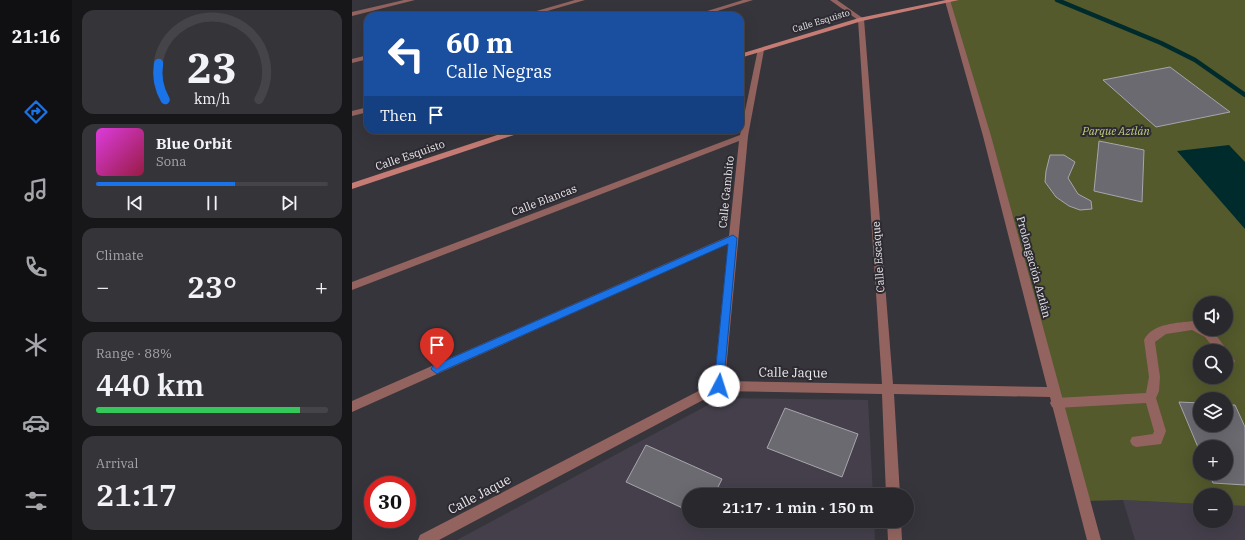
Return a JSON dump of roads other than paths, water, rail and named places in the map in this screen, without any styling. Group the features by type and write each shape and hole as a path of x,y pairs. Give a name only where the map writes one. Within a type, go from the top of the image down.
{"street":[{"path":"352,14 412,0"},
{"path":"537,12 582,0"},
{"path":"708,12 750,0"},
{"path":"833,0 861,19"},
{"name":"Calle Esquisto","path":"744,55 861,19 950,0"},
{"name":"Prolongación Aztlán","path":"950,0 1094,540"},
{"name":"Calle Escaque","path":"861,19 888,390 893,488"},
{"name":"Calle Gambito","path":"719,386 744,136 760,50"},
{"path":"352,61 364,58"},
{"path":"352,114 364,111"},
{"name":"Calle Esquisto","path":"352,186 508,134"},
{"name":"Calle Blancas","path":"352,286 744,136"},
{"path":"352,407 733,238"},
{"path":"1136,441 1157,440 1160,431 1150,398 1155,388 1155,374 1149,340 1163,330 1193,325"},
{"path":"1211,336 1217,344"},
{"name":"Calle Jaque","path":"425,540 719,386 888,390 1055,397 1150,398"},
{"path":"894,528 895,540"}],"waterway":[{"path":"1057,0 1161,43 1195,60 1245,95"}],"park label":[{"name":"Parque Aztlán","path":"1116,131"}]}
